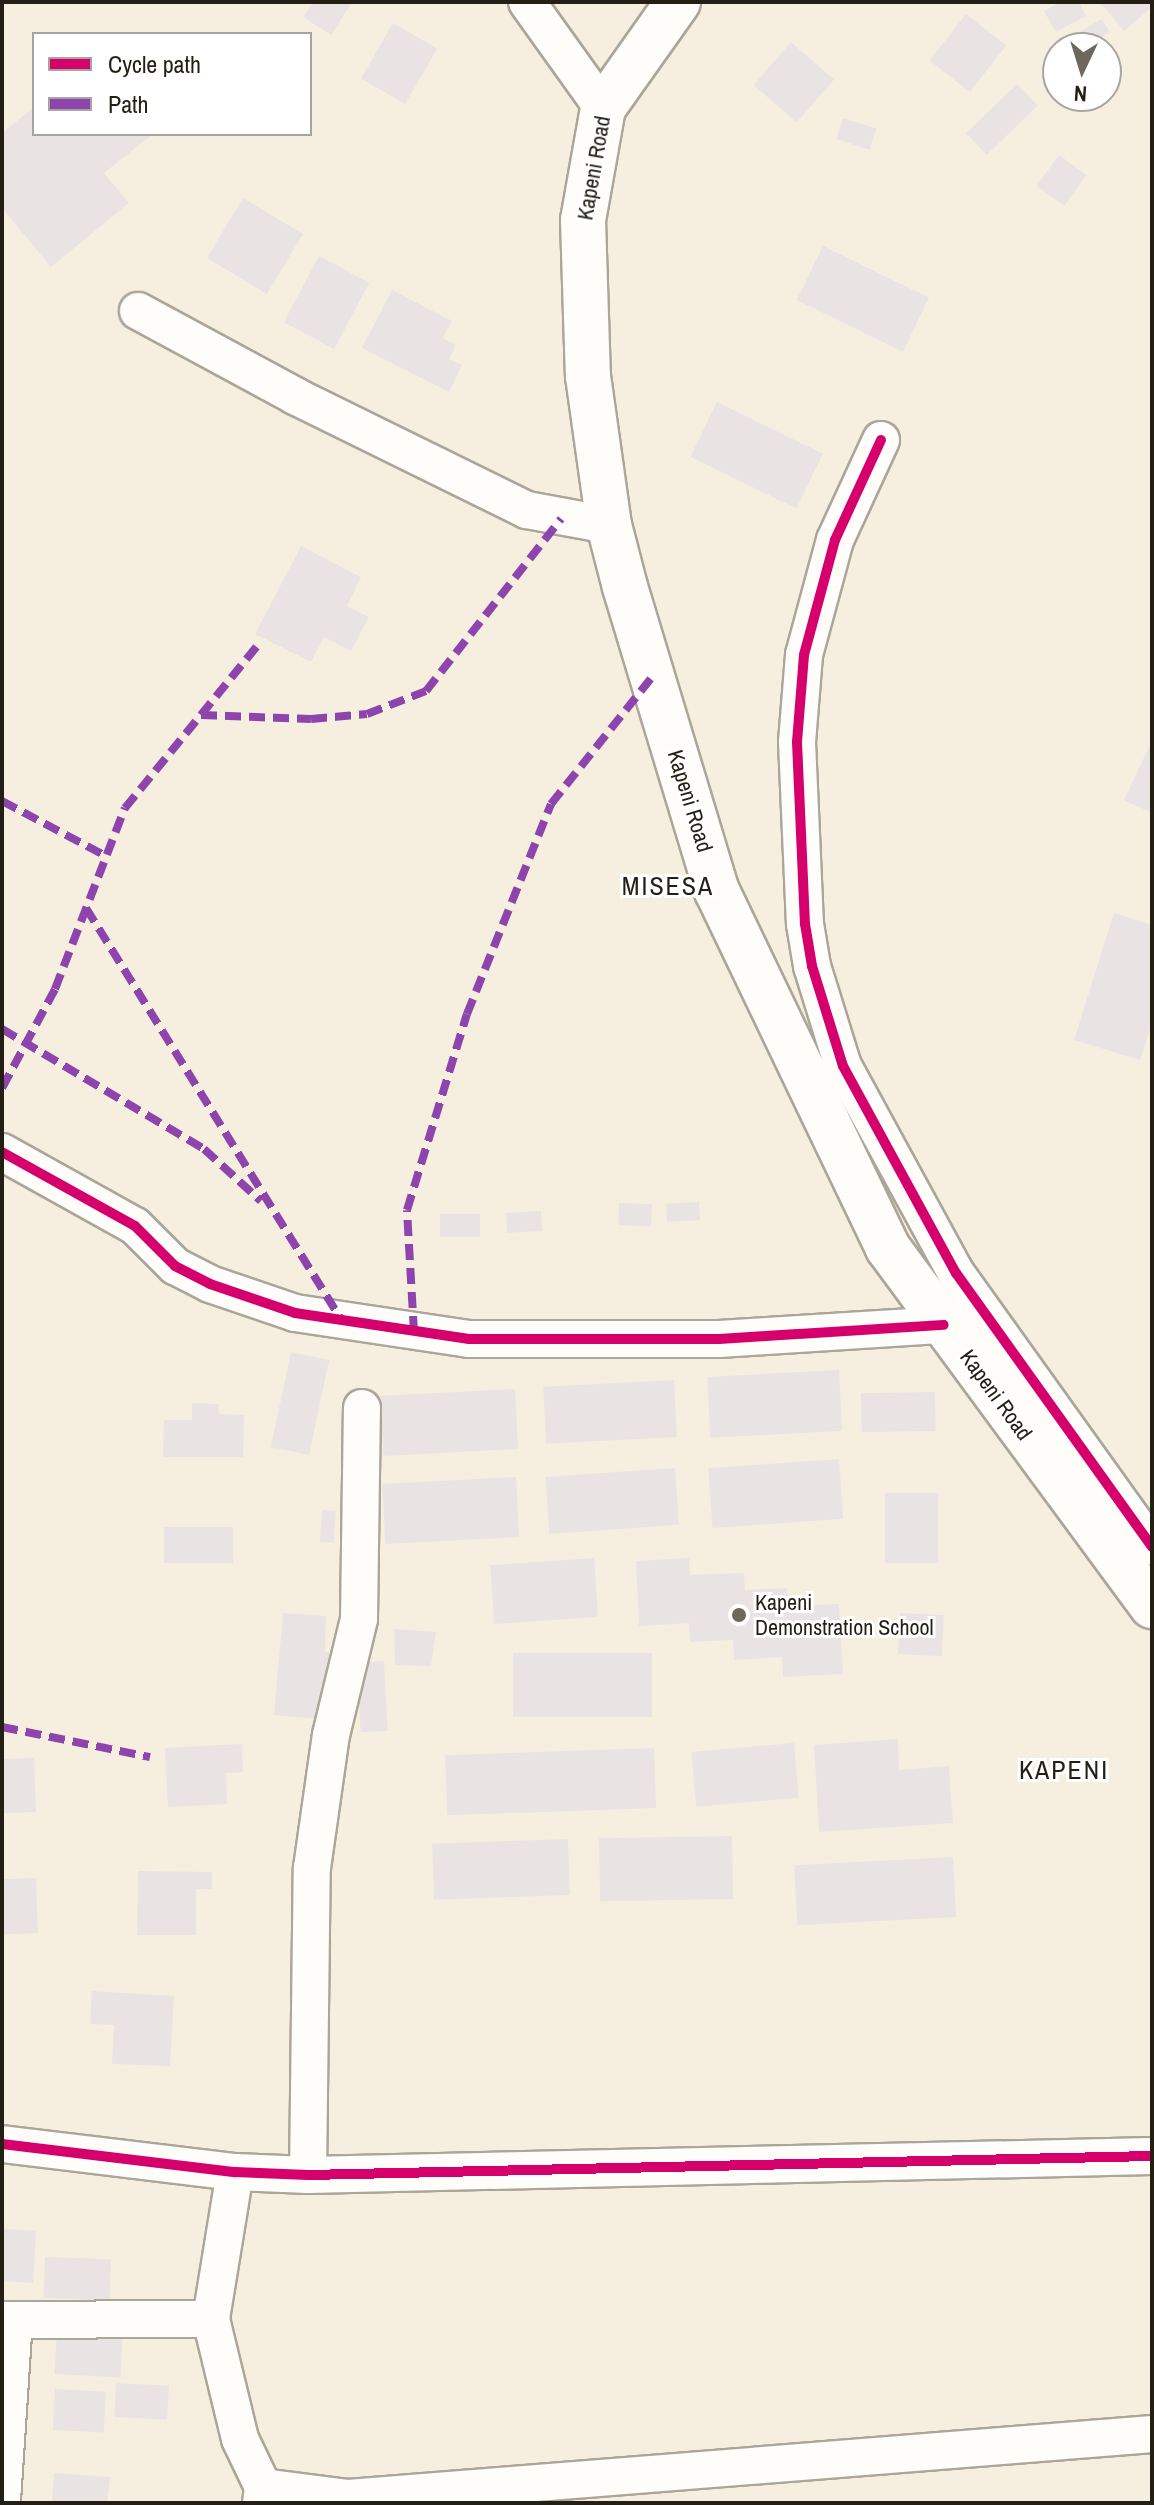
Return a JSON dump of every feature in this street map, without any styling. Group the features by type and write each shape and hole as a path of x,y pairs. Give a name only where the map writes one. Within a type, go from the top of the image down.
{"main road":[{"name":"Kapeni Road","path":"678,2 603,108 583,220 583,282 588,376 609,525 717,891 888,1248 1152,1606"}],"street":[{"path":"527,2 603,108"},
{"path":"138,311 295,396 527,510 609,525"},
{"path":"881,440 835,540 804,655 797,742 805,924 812,966 843,1066 956,1273 1152,1547"},
{"path":"2,1152 135,1226 175,1266 210,1284 307,1315 469,1339 719,1339 944,1325"},
{"path":"308,2175 312,1868 331,1735 359,1619 362,1408"},
{"path":"2,2144 235,2172 308,2175 1152,2156"},
{"path":"235,2172 211,2319 240,2439 262,2495 348,2498 1152,2434"},
{"path":"2,2500 8,2320 211,2319"}],"building":[{"path":"313,2 352,2 331,35 303,17"},
{"path":"1060,2 1079,2 1086,16 1056,32 1044,11"},
{"path":"1100,2 1152,2 1152,7 1124,31"},
{"path":"966,14 1006,45 970,92 930,60"},
{"path":"1102,19 1110,32 1079,32"},
{"path":"393,23 437,48 405,104 361,78"},
{"path":"791,42 834,79 797,122 754,85"},
{"path":"1017,84 1038,106 987,155 966,133"},
{"path":"32,109 32,136 150,136 104,173 129,203 51,267 2,208 2,133"},
{"path":"843,118 876,129 869,150 836,139"},
{"path":"1059,155 1087,175 1064,206 1037,186"},
{"path":"243,198 303,234 267,294 207,258"},
{"path":"823,246 929,298 903,352 797,300"},
{"path":"319,256 369,283 334,349 284,322"},
{"path":"392,290 452,321 443,338 456,345 449,359 462,365 449,392 362,348"},
{"path":"717,402 823,454 796,509 690,457"},
{"path":"301,546 361,577 347,606 369,617 351,651 324,637 311,662 255,634"},
{"path":"1152,741 1152,813 1124,800"},
{"path":"1114,913 1152,925 1152,1023 1140,1060 1074,1040"},
{"path":"699,1202 700,1220 667,1222 666,1204"},
{"path":"619,1203 652,1204 651,1226 618,1225"},
{"path":"541,1211 542,1231 507,1233 506,1213"},
{"path":"440,1214 480,1214 480,1237 440,1237"},
{"path":"291,1352 329,1360 309,1455 271,1447"},
{"path":"839,1370 842,1431 710,1438 707,1377"},
{"path":"674,1380 677,1437 546,1444 543,1387"},
{"path":"515,1389 518,1449 383,1456 380,1396"},
{"path":"935,1392 936,1431 862,1432 861,1393"},
{"path":"192,1403 218,1404 219,1414 244,1415 243,1457 163,1457 164,1420 192,1420"},
{"path":"839,1459 843,1519 713,1528 708,1468"},
{"path":"675,1468 679,1525 549,1534 545,1477"},
{"path":"516,1477 519,1537 385,1544 382,1484"},
{"path":"885,1493 938,1493 938,1563 885,1563"},
{"path":"322,1510 336,1511 334,1543 320,1542"},
{"path":"164,1527 233,1527 233,1563 164,1563"},
{"path":"594,1558 598,1617 494,1624 490,1565"},
{"name":"Kapeni Demonstration School","path":"689,1558 690,1575 744,1573 745,1590 787,1588 787,1606 839,1604 843,1674 783,1677 782,1657 734,1660 733,1640 690,1642 689,1623 639,1626 636,1561"},
{"path":"283,1613 326,1616 325,1652 332,1653 332,1678 326,1679 321,1719 274,1715"},
{"path":"900,1613 944,1615 942,1656 898,1654"},
{"path":"394,1629 436,1632 431,1666 395,1665"},
{"path":"513,1653 652,1653 652,1717 513,1717"},
{"path":"384,1661 388,1731 361,1732 357,1662"},
{"path":"898,1739 899,1770 949,1766 953,1823 819,1832 814,1745"},
{"path":"794,1743 799,1798 696,1807 691,1752"},
{"path":"242,1744 243,1772 226,1773 227,1804 168,1807 165,1748"},
{"path":"654,1748 656,1808 447,1815 445,1755"},
{"path":"34,1758 36,1812 4,1813 2,1759"},
{"path":"732,1836 733,1899 600,1901 599,1838"},
{"path":"568,1839 570,1895 434,1900 432,1844"},
{"path":"953,1857 956,1917 797,1925 794,1865"},
{"path":"138,1871 212,1872 212,1889 196,1889 196,1935 137,1935"},
{"path":"36,1878 38,1933 4,1934 2,1879"},
{"path":"92,1991 174,1996 170,2066 112,2064 114,2025 90,2024"},
{"path":"2,2229 36,2231 33,2283 2,2281"},
{"path":"45,2257 111,2259 110,2300 44,2298"},
{"path":"57,2328 123,2331 121,2377 55,2374"},
{"path":"116,2383 169,2386 167,2420 114,2417"},
{"path":"55,2389 106,2392 104,2433 53,2430"},
{"path":"54,2473 110,2477 107,2503 52,2503"}],"marked path":[{"path":"201,715 311,719 367,714 426,691 561,519"},
{"path":"2,1088 55,989 125,808 261,641"},
{"path":"414,1332 407,1210 467,1014 551,804 652,677"},
{"path":"2,801 106,856"},
{"path":"86,908 343,1322"},
{"path":"2,1029 204,1149 261,1201"},
{"path":"2,1727 150,1757"}],"cycle path":[{"path":"881,440 835,540 804,655 797,742 805,924 812,966 843,1066 956,1273 1152,1547"},
{"path":"2,1152 135,1226 175,1266 210,1284 295,1313 469,1339 719,1339 944,1325"},
{"path":"2,2144 235,2172 308,2175 1152,2156"}],"place":[{"name":"Kapeni Demonstration School","path":"739,1615"}],"district":[{"name":"MISESA","path":"668,886"},
{"name":"KAPENI","path":"1064,1770"}]}
